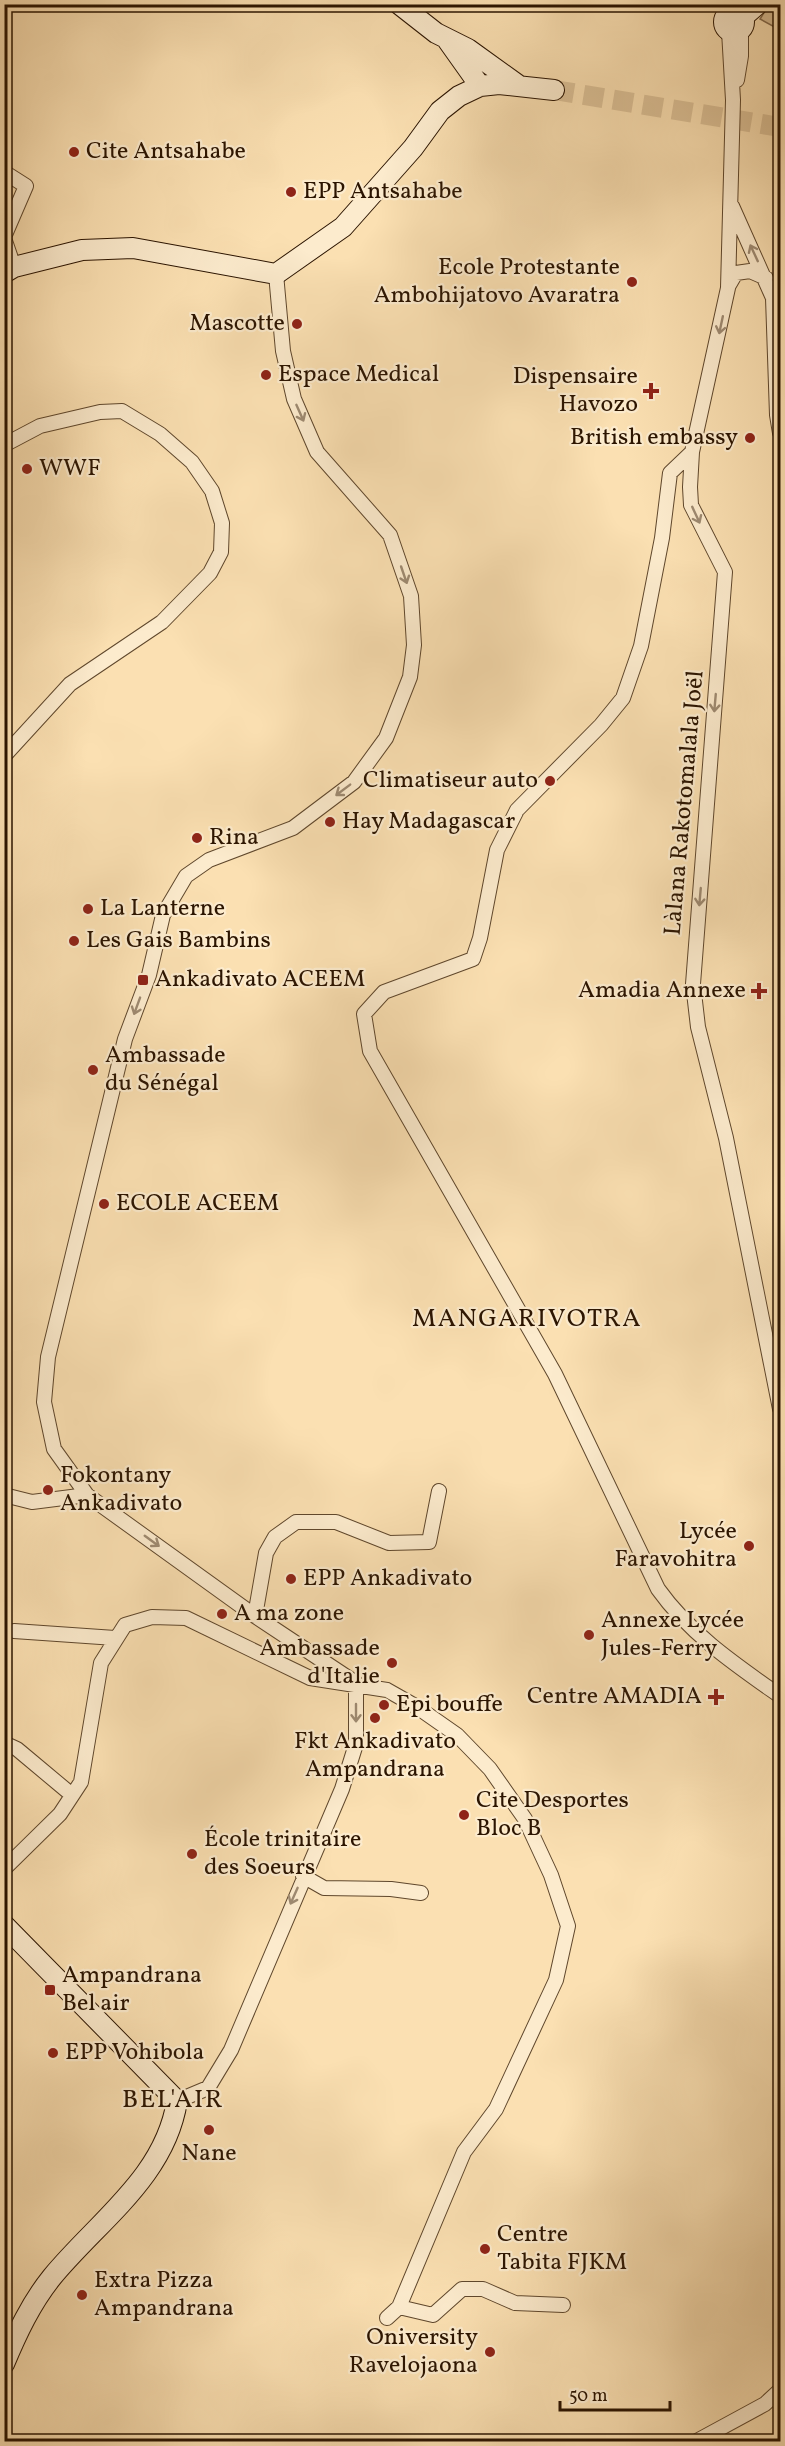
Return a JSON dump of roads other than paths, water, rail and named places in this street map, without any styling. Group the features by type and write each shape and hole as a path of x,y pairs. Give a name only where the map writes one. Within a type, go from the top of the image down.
{"main road":[{"path":"399,4 443,37 468,49 518,85"},
{"path":"732,19 758,4"},
{"path":"443,37 480,87"},
{"path":"443,37 459,96"},
{"path":"9,270 82,250 133,248 276,274 343,227 413,147 440,111 459,96 480,87 518,85 554,90"},
{"path":"4,1925 177,2101 172,2127 162,2152 144,2177 52,2277 17,2331 4,2364"}],"street":[{"name":"Làlana Rakotomalala Joël","path":"732,19 733,100 728,288 692,452 691,505 725,572 693,984 694,1008 704,1059 726,1138 780,1409"},
{"path":"4,172 26,186 4,238 9,270"},
{"path":"731,204 773,298 777,415 780,433"},
{"path":"728,288 736,273 750,271 766,278"},
{"path":"276,274 282,351 294,399 317,452 390,535 411,596 414,645 410,677 386,738 354,782 293,828 201,865 186,876 163,915 149,975 125,1039 48,1357 44,1402 54,1449 87,1495 255,1616 356,1683"},
{"path":"4,445 40,426 100,412 122,411 160,434 192,462 212,491 222,523 220,552 210,573 162,622 70,684 4,756"},
{"path":"692,452 670,473 662,538 641,646 623,698 601,725 517,810 497,850 480,938 472,958 384,992 364,1014 370,1051 555,1374 658,1589 674,1612 695,1631 726,1658 780,1696"},
{"path":"255,1616 266,1553 275,1537 296,1522 336,1522 389,1543 429,1542 439,1491"},
{"path":"4,1495 32,1502 87,1495"},
{"path":"4,1869 60,1814 81,1782 101,1663 125,1625 152,1617 186,1618 310,1678 356,1683 387,1690 417,1707 457,1735 490,1770 525,1819 551,1875 568,1926 556,1980 496,2109 464,2152 399,2307 387,2318"},
{"path":"14,1631 115,1638"},
{"path":"177,2101 208,2088 231,2050 303,1876 342,1790 356,1744 356,1683"},
{"path":"4,1743 17,1749 72,1795"},
{"path":"303,1876 324,1888 391,1889 421,1893"},
{"path":"399,2307 433,2315 462,2289 483,2289 515,2303 562,2306"},
{"path":"695,2442 765,2404 780,2390"}],"tunnel":[{"path":"554,90 780,127"}],"place":[{"name":"Cite Antsahabe","path":"74,152"},
{"name":"EPP Antsahabe","path":"291,192"},
{"name":"Ecole Protestante Ambohijatovo Avaratra","path":"632,282"},
{"name":"Mascotte","path":"297,324"},
{"name":"Espace Medical","path":"266,375"},
{"name":"Dispensaire Havozo","path":"651,391"},
{"name":"British embassy","path":"750,438"},
{"name":"WWF","path":"27,469"},
{"name":"Climatiseur auto","path":"550,781"},
{"name":"Hay Madagascar","path":"330,822"},
{"name":"Rina","path":"197,838"},
{"name":"La Lanterne","path":"88,909"},
{"name":"Les Gais Bambins","path":"74,941"},
{"name":"Ankadivato ACEEM","path":"143,980"},
{"name":"Amadia Annexe","path":"759,991"},
{"name":"Ambassade du Sénégal","path":"93,1070"},
{"name":"ECOLE ACEEM","path":"104,1204"},
{"name":"Fokontany Ankadivato","path":"48,1490"},
{"name":"Lycée Faravohitra","path":"749,1546"},
{"name":"EPP Ankadivato","path":"291,1579"},
{"name":"A ma zone","path":"222,1614"},
{"name":"Annexe Lycée Jules-Ferry","path":"589,1635"},
{"name":"Ambassade d'Italie","path":"392,1663"},
{"name":"Centre AMADIA","path":"716,1697"},
{"name":"Epi bouffe","path":"384,1705"},
{"name":"Fkt Ankadivato Ampandrana","path":"375,1718"},
{"name":"Cite Desportes Bloc B","path":"464,1815"},
{"name":"École trinitaire des Soeurs","path":"192,1854"},
{"name":"Ampandrana Bel air","path":"50,1990"},
{"name":"EPP Vohibola","path":"53,2053"},
{"name":"Nane","path":"209,2130"},
{"name":"Centre Tabita FJKM","path":"485,2249"},
{"name":"Extra Pizza Ampandrana","path":"82,2295"},
{"name":"Oniversity Ravelojaona","path":"490,2352"}],"district":[{"name":"MANGARIVOTRA","path":"527,1319"},
{"name":"BEL'AIR","path":"173,2100"}]}
